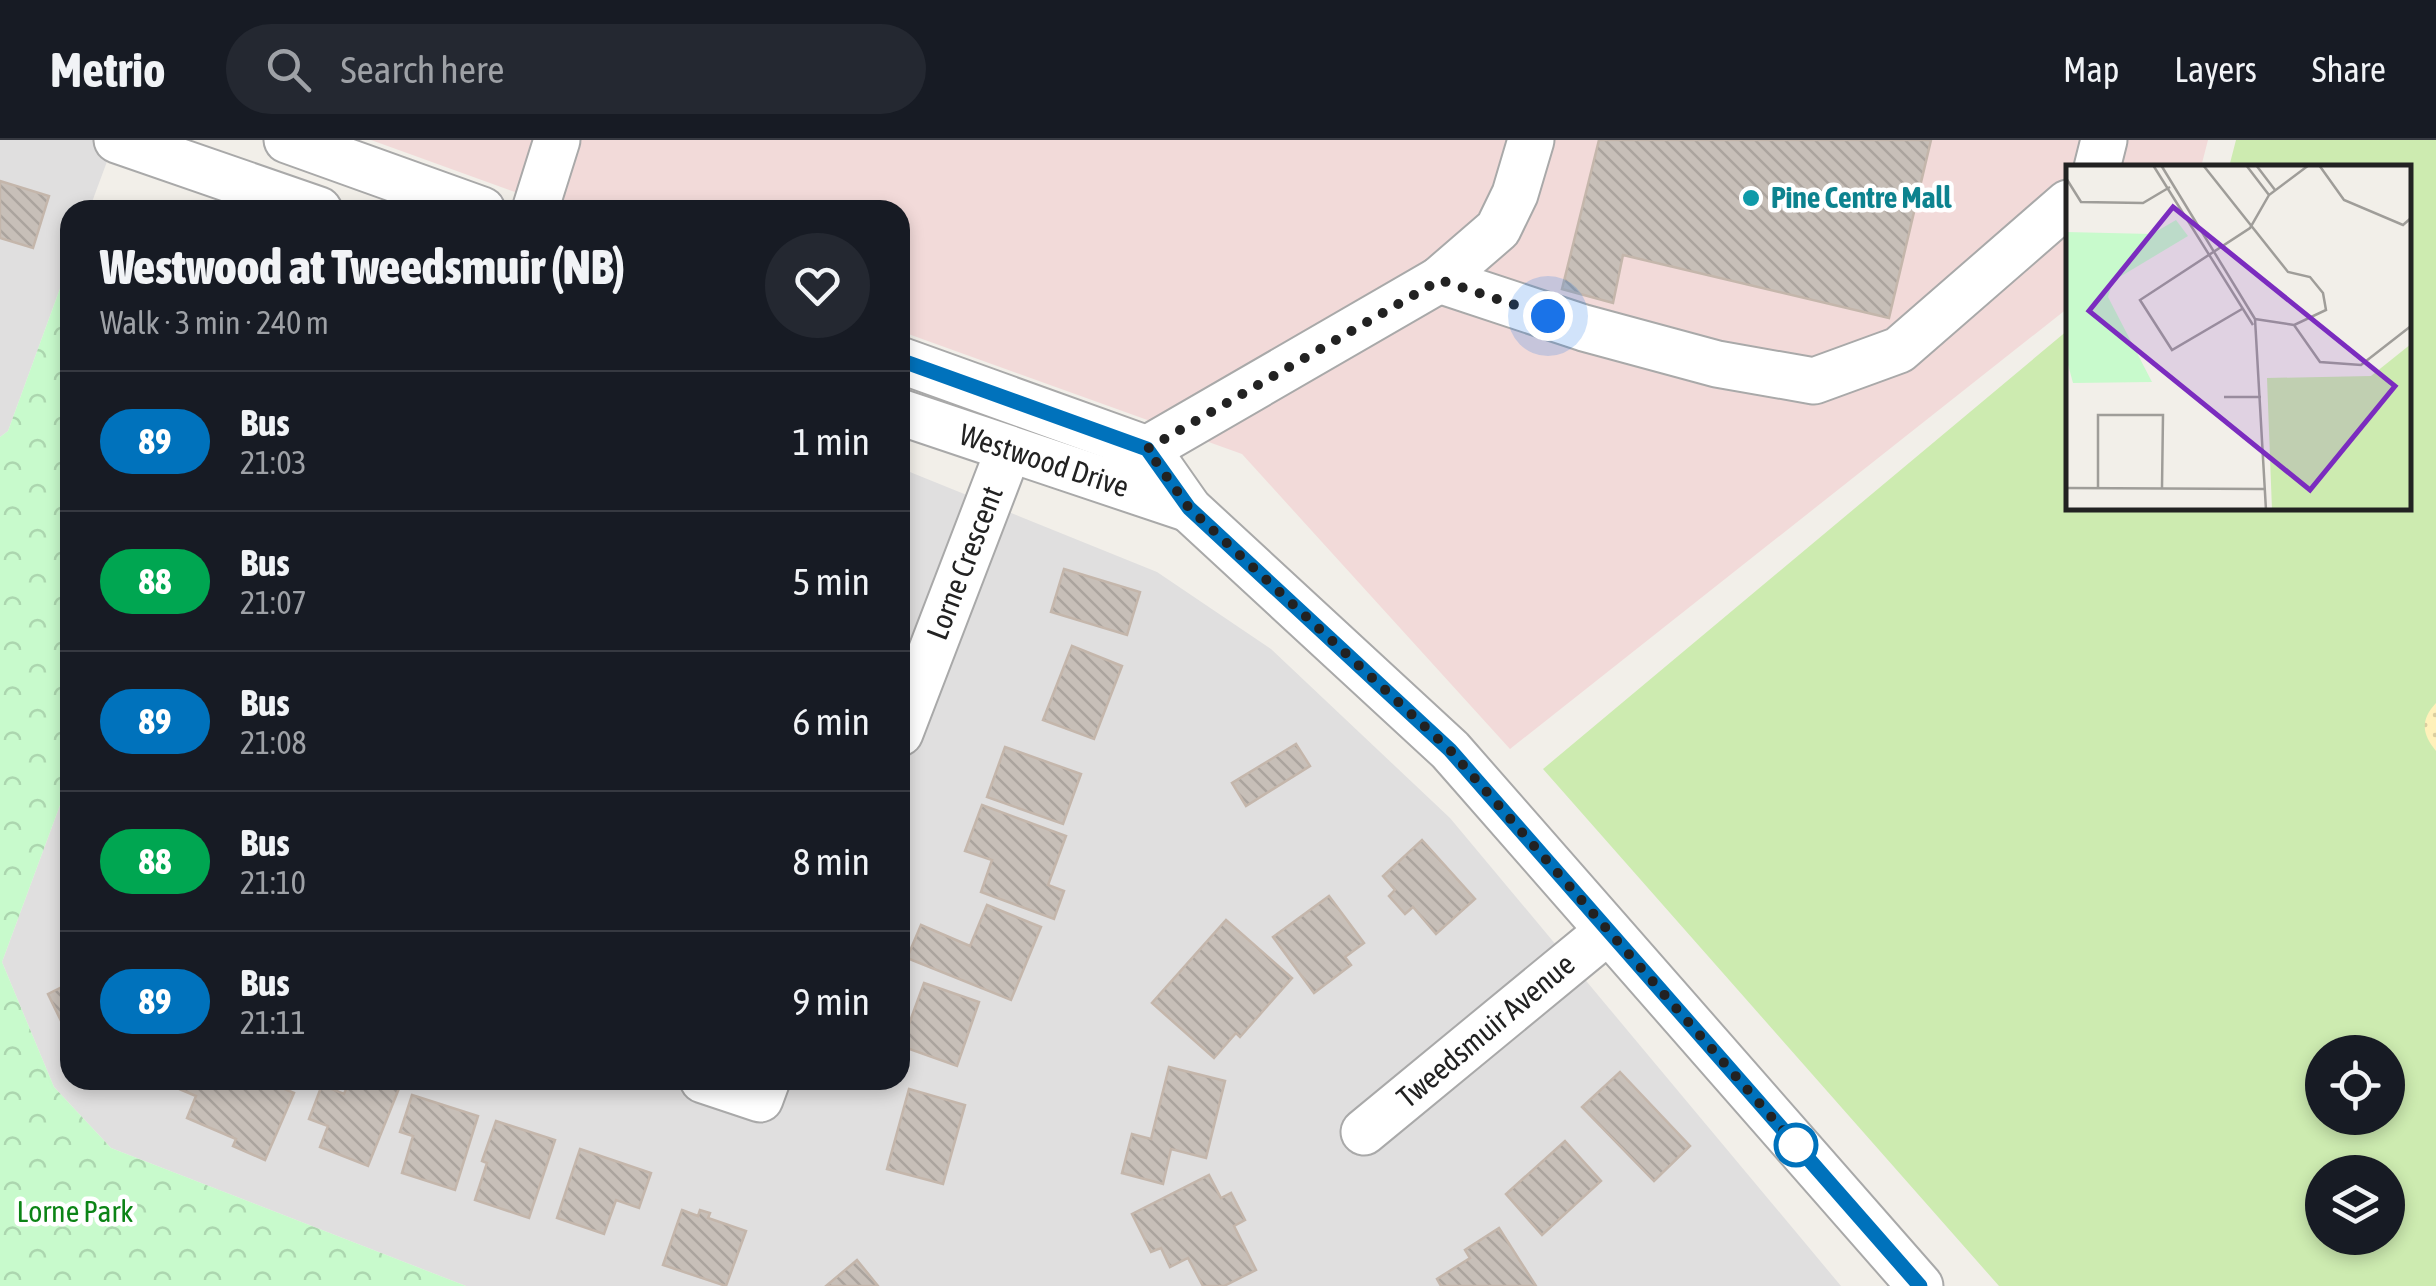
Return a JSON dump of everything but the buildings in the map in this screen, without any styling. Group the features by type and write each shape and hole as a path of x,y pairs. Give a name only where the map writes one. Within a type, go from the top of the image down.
{"street":[{"path":"118,140 290,200"},
{"path":"286,140 454,200"},
{"path":"537,200 557,140"},
{"path":"1147,449 1440,280 1498,229 1515,194 1531,140"},
{"path":"2098,165 2104,140"},
{"path":"1440,280 1603,334 1717,364 1814,382 1900,350 2066,206"},
{"name":"Westwood Drive","path":"910,364 1147,449 1189,508 1450,750 1920,1286"},
{"name":"Westwood Drive","path":"910,415 1189,508"},
{"name":"Lorne Crescent","path":"910,707 1009,450"},
{"name":"Tweedsmuir Avenue","path":"1364,1132 1608,931"},
{"path":"732,1090 760,1100 764,1090"}],"shaded area":[{"path":"0,140 115,140 93,200 60,200 60,288 8,431 0,437"},
{"path":"371,140 2208,140 2202,165 2066,165 2066,310 1510,749 1242,454 910,335 910,200 537,200"},
{"path":"910,472 1157,572 1271,649 1450,818 1841,1286 466,1286 111,1148 54,1087 2,962 60,805 60,1090 910,1090"}],"green space":[{"path":"2236,140 2436,140 2436,1286 1999,1286 1543,769 2066,332 2066,510 2411,510 2411,165 2230,165"},
{"name":"Lorne Park","path":"60,288 60,805 2,962 54,1087 111,1148 466,1286 0,1286 0,437 8,431"}],"sand":[{"path":"2436,703 2436,751 2425,727 2427,715"}],"bus line":[{"name":"89","path":"910,364 1147,449 1189,508 1450,750 1920,1286"}],"place":[{"name":"Pine Centre Mall","path":"1751,198"}],"route":[{"path":"1548,316 1440,280 1147,449 1189,508 1450,750 1796,1145"}]}
